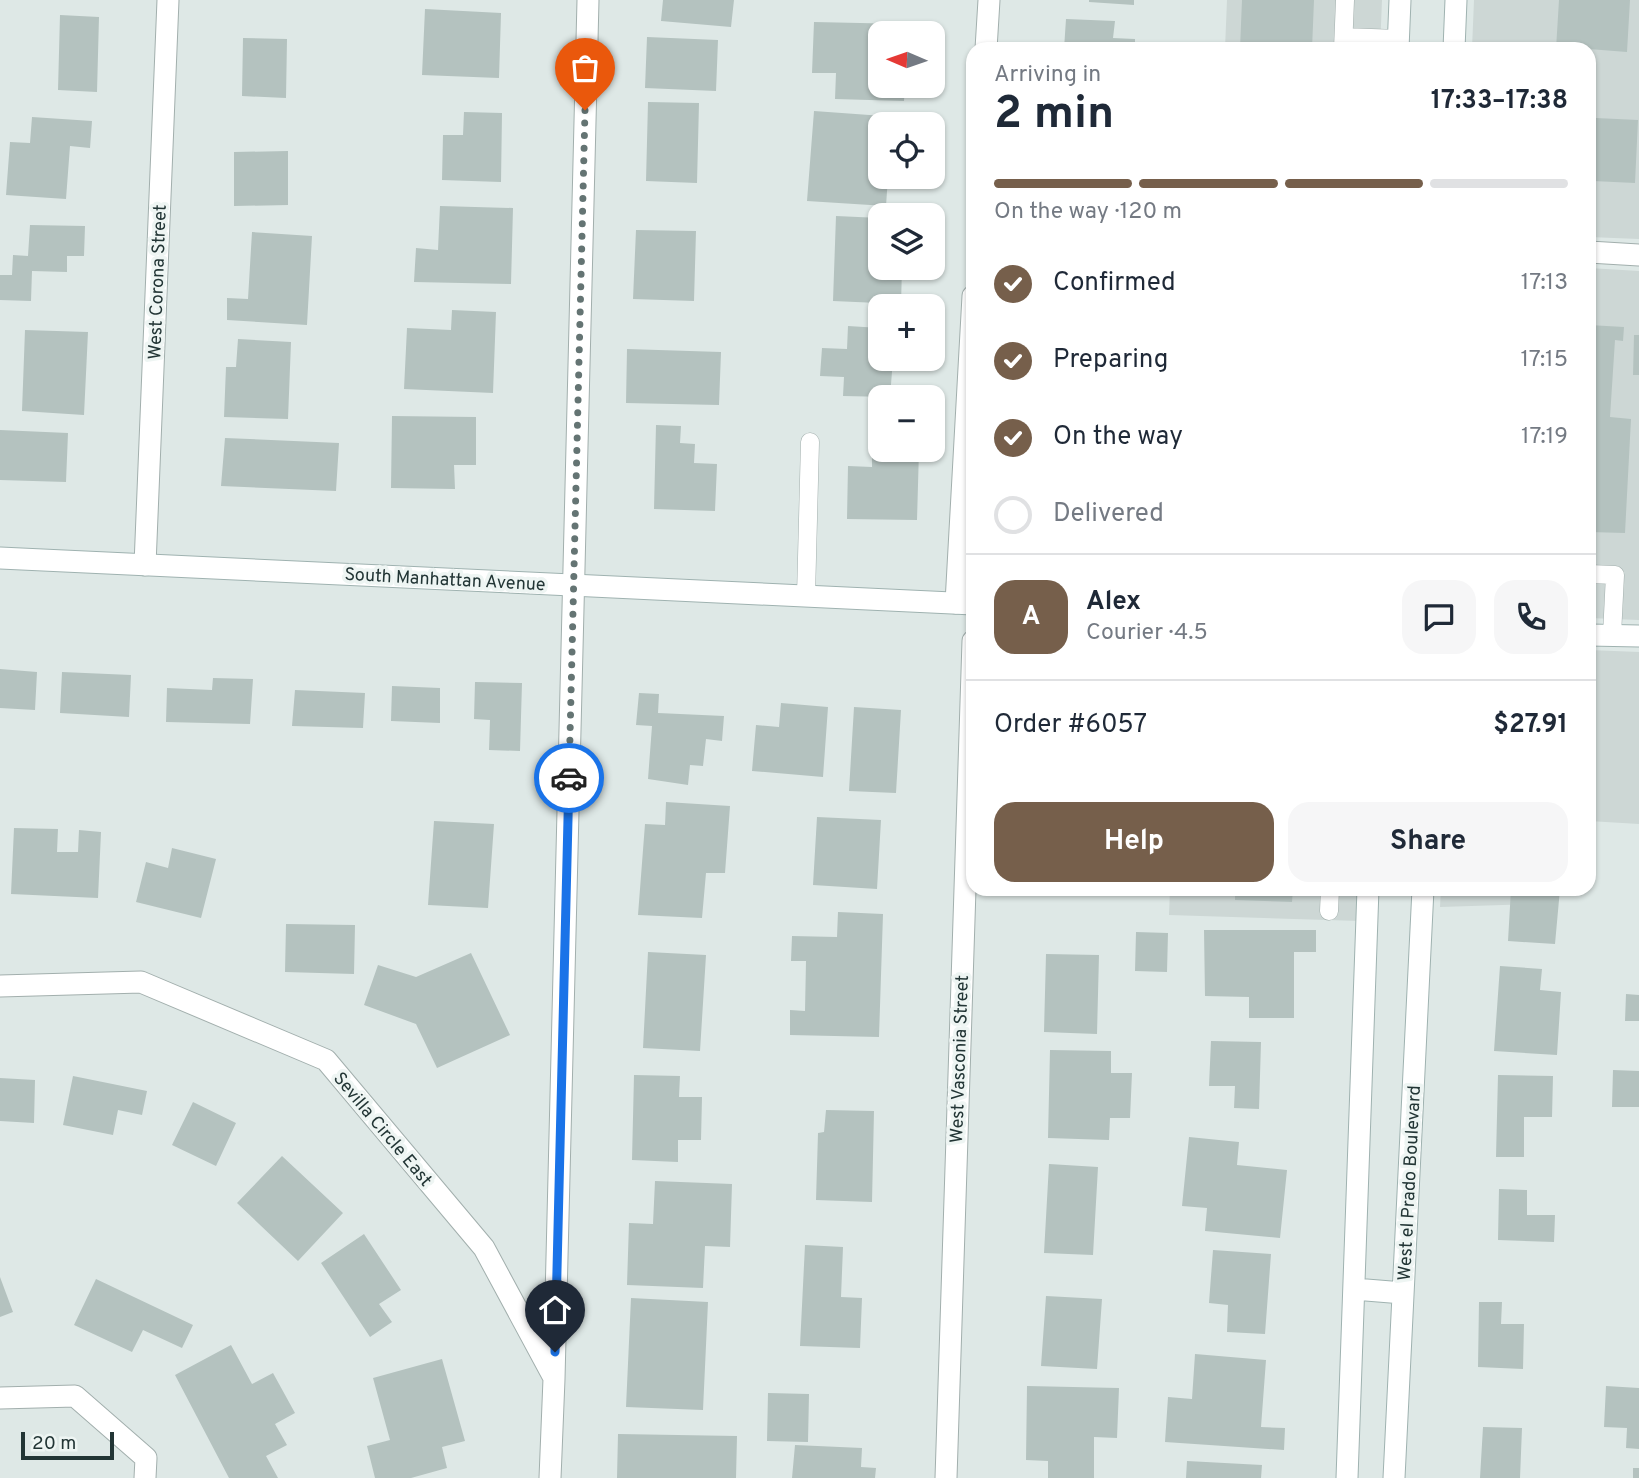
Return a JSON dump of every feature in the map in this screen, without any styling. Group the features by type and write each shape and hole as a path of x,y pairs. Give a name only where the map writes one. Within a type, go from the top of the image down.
{"street":[{"name":"West Corona Street","path":"145,565 168,0"},
{"path":"550,1478 588,0"},
{"path":"986,42 989,0"},
{"path":"1398,42 1400,0"},
{"path":"1454,42 1456,0"},
{"path":"1596,252 1639,255"},
{"name":"South Manhattan Avenue","path":"0,558 965,604"},
{"path":"965,604 966,566"},
{"path":"1596,635 1639,636"},
{"name":"West Vasconia Street","path":"946,1478 966,858"},
{"path":"1348,1478 1368,896"},
{"name":"West el Prado Boulevard","path":"1394,1478 1423,896"},
{"name":"Sevilla Circle East","path":"0,986 141,982 326,1060 484,1248 554,1379"},
{"path":"1354,1289 1403,1293"},
{"path":"0,1398 75,1396 146,1458 145,1478"}],"lane":[{"path":"1343,42 1345,0"},
{"path":"806,596 810,442"},
{"path":"1596,574 1615,575 1612,635"},
{"path":"1329,911 1330,896"}],"shaded area":[{"path":"1227,0 1382,0 1380,42 1225,42"},
{"path":"1474,0 1639,0 1639,239 1596,237 1596,42 1472,42"},
{"path":"1596,268 1639,271 1639,620 1596,618"},
{"path":"1596,650 1639,652 1639,824 1596,821"},
{"path":"1170,896 1360,896 1360,921 1169,915"},
{"path":"1441,896 1532,896 1531,904 1440,907"}],"building":[{"path":"663,0 734,0 731,27 661,21"},
{"path":"1134,0 1134,5 1089,2"},
{"path":"1242,0 1314,0 1312,42 1240,42"},
{"path":"1559,0 1630,0 1627,52 1596,50 1596,42 1556,42"},
{"path":"425,9 501,13 499,78 422,75"},
{"path":"60,15 99,17 97,92 58,90"},
{"path":"1066,19 1115,21 1113,38 1135,39 1135,42 1064,42"},
{"path":"814,22 868,23 868,98 904,98 904,101 835,99 836,73 812,73"},
{"path":"647,37 718,40 716,91 645,88"},
{"path":"243,38 287,39 286,98 242,96"},
{"path":"648,102 699,103 697,183 646,181"},
{"path":"814,111 868,115 868,189 887,189 886,203 868,205 807,201"},
{"path":"464,112 502,113 501,182 442,180 443,135 463,135"},
{"path":"32,117 92,121 90,148 70,146 66,199 6,195 10,142 30,143"},
{"path":"1596,118 1638,120 1635,183 1596,181"},
{"path":"288,151 288,205 234,206 234,152"},
{"path":"440,206 513,208 511,284 414,282 416,248 438,250"},
{"path":"836,216 868,217 868,280 902,280 901,294 868,294 868,303 833,301"},
{"path":"30,225 85,226 84,256 67,256 67,272 32,271 31,301 0,300 0,275 12,275 13,255 28,256"},
{"path":"636,230 696,231 694,301 633,299"},
{"path":"252,232 312,236 307,325 227,320 227,298 248,299"},
{"path":"452,310 496,312 493,393 404,389 407,328 451,330"},
{"path":"1596,325 1624,327 1623,341 1615,340 1610,417 1631,419 1625,533 1596,532"},
{"path":"848,326 868,327 868,371 892,371 891,385 868,385 868,397 843,396 844,377 820,376 822,348 847,349"},
{"path":"25,330 88,332 84,415 22,411"},
{"path":"1634,335 1639,335 1639,375 1633,375"},
{"path":"238,339 291,342 288,419 224,417 226,367 236,367"},
{"path":"627,349 721,352 719,405 626,403"},
{"path":"392,416 476,417 476,465 454,465 455,489 391,488"},
{"path":"656,425 681,426 680,443 695,444 694,463 717,464 715,511 654,509"},
{"path":"0,430 68,433 66,482 0,480"},
{"path":"225,438 339,443 336,491 221,486"},
{"path":"872,462 919,462 917,520 847,519 848,466 872,467"},
{"path":"0,669 37,672 35,710 0,708"},
{"path":"62,672 131,675 129,717 60,713"},
{"path":"213,678 253,679 250,724 166,722 167,688 212,690"},
{"path":"475,682 522,683 520,751 489,750 490,720 474,719"},
{"path":"392,686 440,688 440,723 391,721"},
{"path":"295,690 365,693 363,728 292,726"},
{"path":"639,693 659,694 658,713 724,716 722,741 706,739 703,766 690,765 688,785 648,779 652,726 636,725"},
{"path":"781,703 828,707 823,777 752,771 756,725 779,727"},
{"path":"854,707 901,710 896,793 849,791"},
{"path":"666,802 730,806 725,873 706,873 702,918 638,915 645,824 665,825"},
{"path":"817,817 881,820 877,889 813,885"},
{"path":"434,821 494,824 488,908 428,905"},
{"path":"14,828 58,829 57,852 78,852 79,830 101,832 98,898 11,894"},
{"path":"172,848 216,859 201,918 136,902 146,862 168,868"},
{"path":"1235,896 1292,896 1292,902 1235,900"},
{"path":"1511,896 1559,896 1555,944 1508,941"},
{"path":"838,912 883,914 879,1037 790,1035 790,1010 805,1011 806,961 791,961 792,936 837,937"},
{"path":"286,924 355,925 354,974 285,972"},
{"path":"1204,930 1316,930 1316,952 1294,952 1294,1018 1249,1018 1249,997 1205,996"},
{"path":"1136,932 1168,933 1167,972 1135,971"},
{"path":"648,952 706,955 700,1051 643,1048"},
{"path":"471,953 510,1035 437,1068 416,1024 364,1005 378,965 416,977"},
{"path":"1046,954 1099,955 1097,1034 1044,1032"},
{"path":"1500,966 1542,969 1540,990 1561,992 1557,1055 1494,1051"},
{"path":"1626,994 1639,995 1639,1021 1625,1021"},
{"path":"1211,1041 1261,1042 1259,1109 1234,1108 1235,1086 1209,1086"},
{"path":"1050,1050 1111,1051 1111,1073 1132,1073 1130,1118 1110,1118 1109,1140 1048,1138"},
{"path":"1613,1070 1639,1071 1639,1107 1612,1107"},
{"path":"634,1075 680,1076 679,1097 702,1097 701,1140 678,1140 678,1162 632,1160"},
{"path":"1498,1075 1553,1076 1552,1117 1524,1117 1524,1157 1496,1157"},
{"path":"73,1076 147,1091 142,1115 118,1110 113,1135 63,1125"},
{"path":"0,1078 35,1080 34,1123 0,1121"},
{"path":"193,1102 236,1123 216,1166 172,1145"},
{"path":"826,1110 874,1111 872,1202 816,1200 818,1133 824,1132"},
{"path":"1189,1137 1239,1142 1237,1165 1287,1170 1280,1238 1205,1231 1207,1208 1182,1206"},
{"path":"282,1156 343,1213 298,1261 237,1203"},
{"path":"1049,1164 1098,1167 1093,1255 1044,1253"},
{"path":"655,1181 732,1184 730,1247 705,1246 703,1288 627,1285 629,1223 653,1224"},
{"path":"1499,1189 1527,1190 1527,1215 1555,1215 1554,1242 1498,1240"},
{"path":"364,1234 401,1290 379,1304 392,1322 370,1337 321,1263"},
{"path":"805,1245 843,1247 841,1297 862,1298 860,1348 800,1346"},
{"path":"1213,1250 1271,1254 1265,1334 1227,1332 1228,1305 1209,1303"},
{"path":"0,1277 13,1312 0,1317"},
{"path":"96,1279 193,1325 182,1348 143,1330 132,1352 74,1325"},
{"path":"1046,1296 1102,1299 1097,1369 1041,1366"},
{"path":"631,1298 708,1302 703,1410 626,1407"},
{"path":"1479,1302 1502,1302 1501,1324 1524,1324 1523,1369 1478,1367"},
{"path":"231,1345 252,1384 273,1373 295,1413 275,1424 287,1445 266,1456 278,1478 229,1478 175,1375"},
{"path":"1195,1354 1266,1360 1261,1427 1285,1428 1284,1450 1165,1442 1168,1397 1192,1399"},
{"path":"442,1359 465,1441 442,1447 447,1468 411,1478 375,1478 367,1446 390,1440 373,1378"},
{"path":"1027,1386 1119,1388 1117,1438 1094,1437 1094,1478 1048,1478 1048,1461 1026,1460"},
{"path":"1606,1386 1639,1388 1639,1449 1626,1448 1627,1428 1604,1427"},
{"path":"768,1393 809,1394 808,1442 767,1441"},
{"path":"1483,1427 1522,1428 1520,1478 1480,1478"},
{"path":"618,1434 737,1436 736,1478 617,1478"},
{"path":"795,1445 862,1448 861,1467 876,1468 875,1478 792,1478"},
{"path":"1187,1461 1262,1465 1261,1478 1186,1478"},
{"path":"1633,1468 1639,1468 1639,1478 1633,1478"}],"way so far":[{"path":"569,778 585,110"}],"route":[{"path":"555,1352 569,778"}]}
